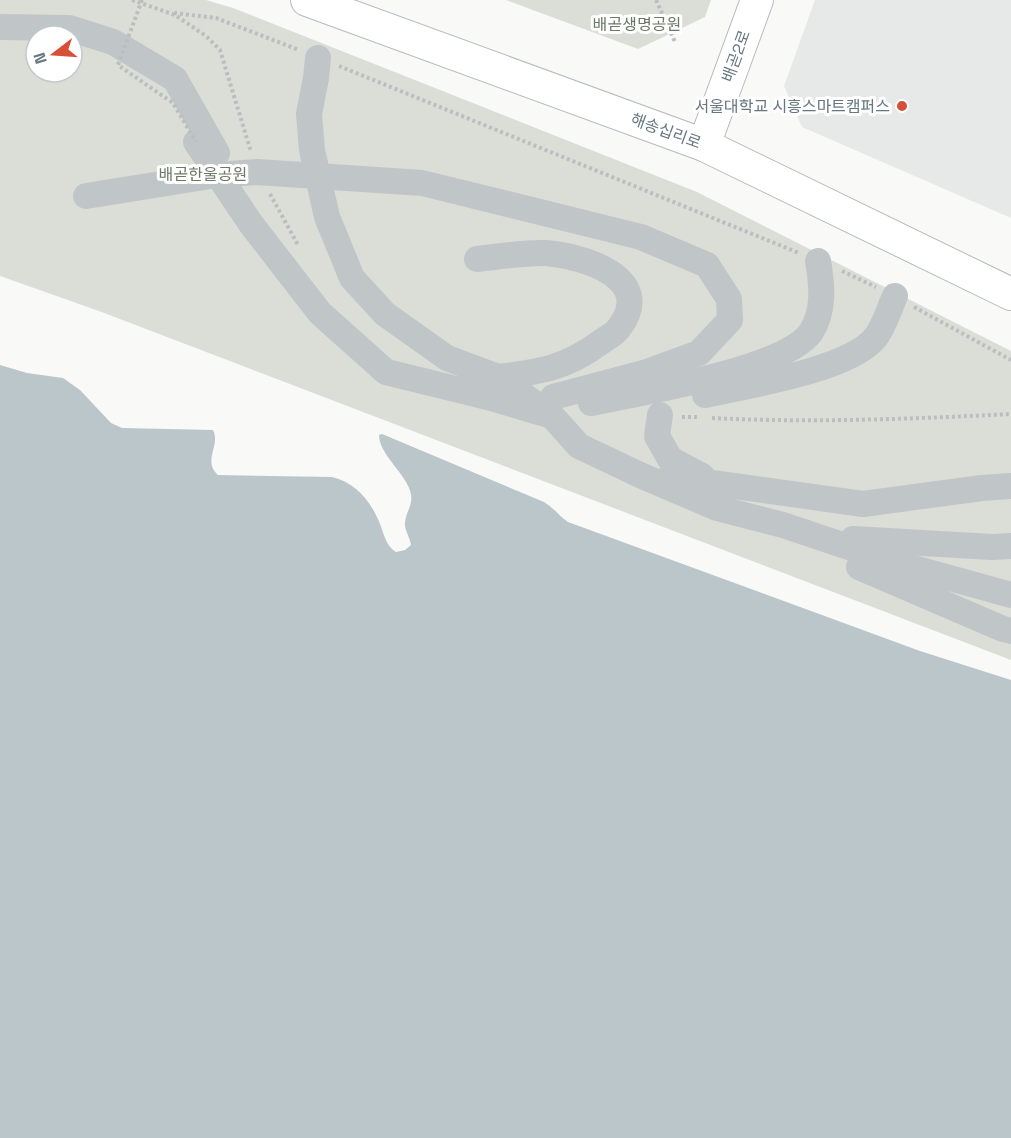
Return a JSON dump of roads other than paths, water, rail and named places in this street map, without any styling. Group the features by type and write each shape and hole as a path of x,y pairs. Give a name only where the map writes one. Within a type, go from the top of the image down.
{"main road":[{"name":"해송십리로","path":"307,0 704,145 1011,294"},
{"name":"배곧2로","path":"704,145 757,0"}],"street":[{"path":"0,27 69,28 113,42 176,80 208,139 224,175 251,224 320,313 386,372 488,397 552,406 699,353 730,320 729,299 707,265 641,237 422,183 257,172 224,175 86,196"},
{"path":"318,58 309,114 312,150 327,217 352,278 385,315 447,358 498,377 552,406 579,446 637,474 720,497 813,536 899,564 1011,595"},
{"path":"196,142 224,175"},
{"path":"477,259 544,253 573,257 605,268 622,280 628,292 628,310 618,329 598,345 562,365 537,372 498,377"},
{"path":"591,403 700,380 770,360 793,348 810,333 819,314 823,288 818,261"},
{"path":"631,410 773,381 832,364 853,354 875,338 895,296"},
{"path":"660,416 657,436 670,459 720,497 1011,631"},
{"path":"720,497 863,504 1011,486"},
{"path":"813,536 992,547 1011,546"},
{"path":"940,575 1011,603"}],"place":[{"name":"서울대학교 시흥스마트캠퍼스","path":"902,106"}],"park label":[{"name":"배곧생명공원","path":"637,24"},
{"name":"배곧한울공원","path":"203,174"}]}
